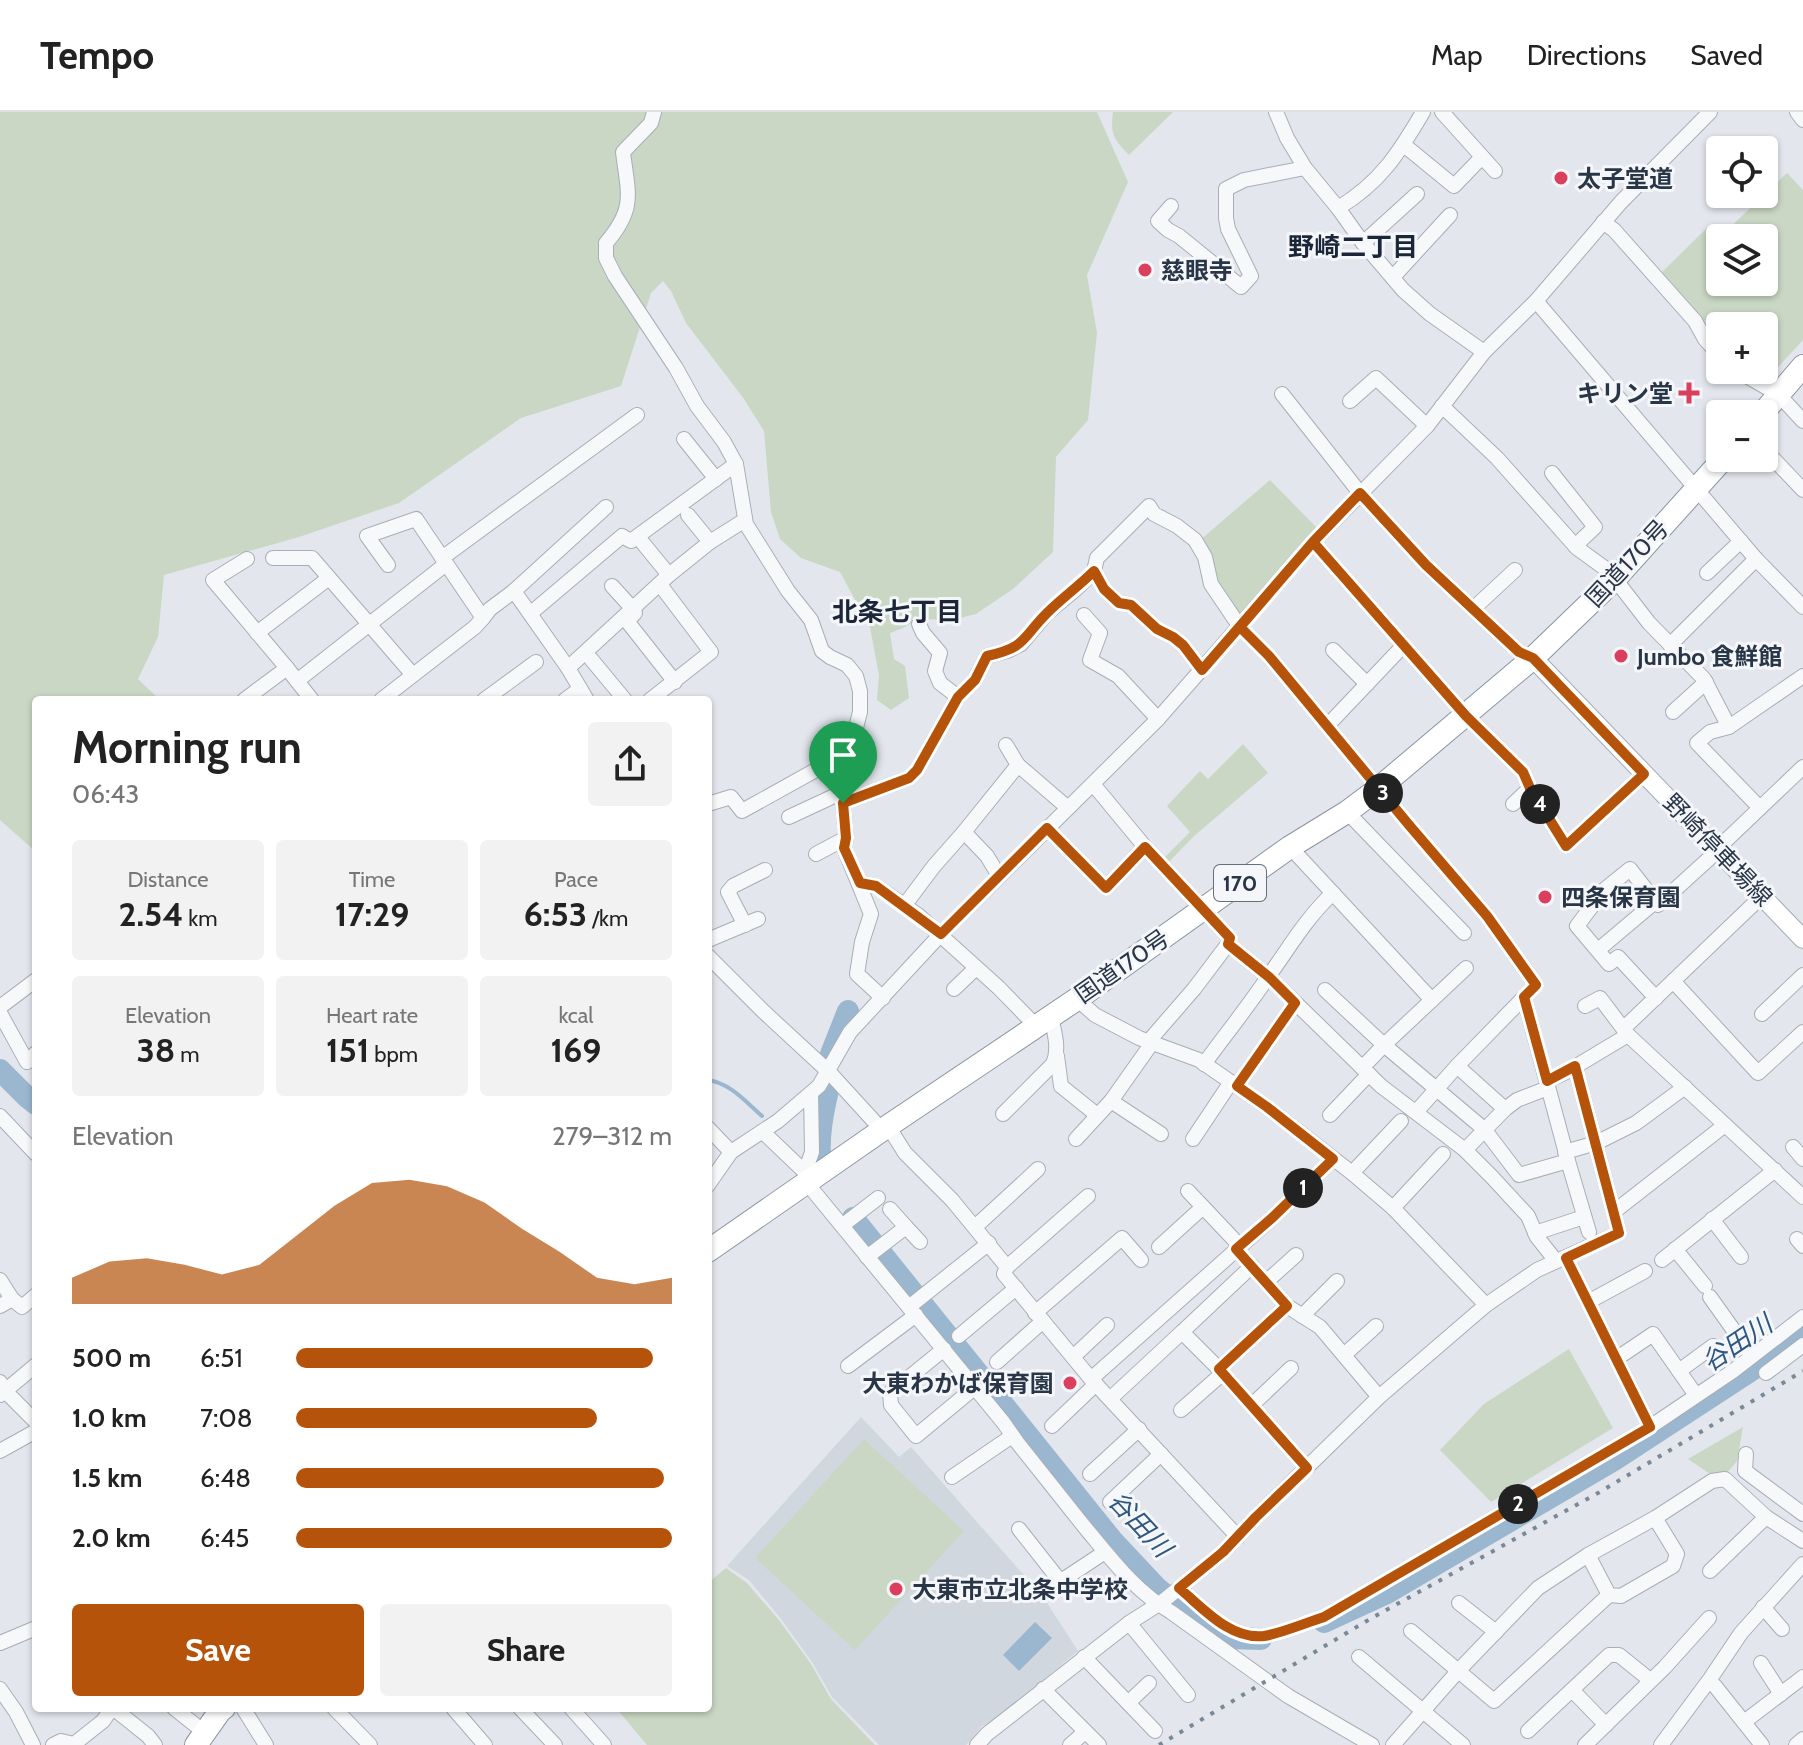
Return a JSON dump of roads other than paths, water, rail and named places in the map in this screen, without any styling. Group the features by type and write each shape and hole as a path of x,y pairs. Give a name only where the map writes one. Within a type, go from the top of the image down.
{"highway":[{"path":"1773,400 1803,366"},
{"name":"国道170号","path":"712,1248 808,1178 1077,999 1290,847 1379,788 1533,658 1616,578 1711,472"},
{"path":"200,1738 221,1712"}],"main road":[{"name":"野崎停車場線","path":"1533,658 1803,939"}],"street":[{"path":"654,112 651,123 623,152 628,206 620,226 606,243 606,258 736,464 740,523"},
{"path":"1276,112 1305,168 1403,290 1430,314 1484,352"},
{"path":"1338,208 1378,178 1404,145 1423,112"},
{"path":"1442,112 1495,171"},
{"path":"1797,112 1803,120"},
{"path":"712,1179 731,1152 755,1134 763,1132 819,1086 850,1032 941,934 1158,719 1313,542 1427,426 1484,352 1536,301 1621,202 1705,114"},
{"path":"1404,145 1454,186 1482,157"},
{"path":"1171,206 1158,221 1241,287 1251,276 1228,229 1226,189 1244,180 1305,168"},
{"path":"1363,243 1417,194"},
{"path":"1393,277 1450,215"},
{"path":"1603,222 1614,230 1695,321 1706,340"},
{"path":"1536,301 1756,559 1803,607"},
{"path":"1350,401 1376,378 1427,426"},
{"path":"1760,384 1778,394 1803,421"},
{"path":"1282,394 1360,493 1426,565 1519,652 1533,658"},
{"path":"1442,406 1512,474 1575,546 1616,578 1649,623 1706,682 1729,727"},
{"path":"297,681 444,561 637,415"},
{"path":"684,439 716,479"},
{"path":"531,613 622,536 631,541 736,464"},
{"path":"1778,464 1803,490"},
{"path":"1552,473 1595,527 1575,546"},
{"path":"789,817 909,778 917,770 958,697 975,680 987,656 1021,644 1047,613 1094,571 1097,558 1149,506 1154,514 1195,540 1205,557 1211,584 1240,627 1269,656 1487,916 1536,985 1416,1112"},
{"path":"386,696 475,627 490,609 606,507"},
{"path":"688,515 710,542"},
{"path":"388,565 367,536 416,519 483,618"},
{"path":"676,696 672,684 627,621 665,580 740,523"},
{"path":"568,668 632,608 710,542 740,523 746,524 788,591 811,620 822,651 847,665 856,676 860,712 846,778 844,848 871,914 862,942 857,974 883,998"},
{"path":"1707,573 1741,541"},
{"path":"642,542 711,652 656,696"},
{"path":"1313,542 1466,716 1523,772 1566,846 1644,774"},
{"path":"273,558 312,558 413,675"},
{"path":"247,559 213,580 309,696"},
{"path":"1670,645 1756,559"},
{"path":"1473,609 1515,570"},
{"path":"1094,571 1104,589 1119,603 1131,605 1157,629 1183,645 1202,670"},
{"path":"257,633 329,578"},
{"path":"612,586 632,608"},
{"path":"514,591 583,694"},
{"path":"1084,615 1100,633 1090,660 1118,676 1158,719"},
{"path":"919,624 940,653 935,671 940,683 958,697"},
{"path":"1327,726 1403,646"},
{"path":"1333,650 1367,684"},
{"path":"591,659 622,696"},
{"path":"489,696 536,662"},
{"path":"249,696 287,668"},
{"path":"1760,808 1697,743 1710,732 1729,727 1803,676"},
{"path":"1673,712 1706,682"},
{"path":"1006,745 1018,765 1068,808"},
{"path":"712,803 731,797 742,811 850,751"},
{"path":"904,906 1018,765"},
{"path":"1656,998 1618,957 1609,964 1577,926 1604,890 1630,869 1658,905 1803,767"},
{"path":"1076,1139 1111,1101 1150,1042 1194,989 1230,938 1145,847 1093,784"},
{"path":"1513,804 1530,788"},
{"path":"1347,812 1464,933"},
{"path":"1047,828 1106,888 1145,847"},
{"path":"964,832 987,856 999,876"},
{"path":"816,854 846,838"},
{"path":"1290,847 1432,1000"},
{"path":"712,938 751,922 728,892 733,886 765,870"},
{"path":"860,883 876,886 904,906 941,934 999,988 1044,1021 1057,1056 1061,1086 1097,1115"},
{"path":"1204,1064 1315,909 1333,893"},
{"path":"1465,1150 1517,1100 1547,1085 1626,1032 1673,981 1762,896"},
{"path":"1598,950 1655,902"},
{"path":"1228,944 1269,977 1366,1071 1465,1150 1528,1216 1535,1233 1561,1259 1588,1302 1650,1427"},
{"path":"712,960 885,1128 952,1200 1007,1267"},
{"path":"954,989 976,968"},
{"path":"1330,1115 1384,1045 1466,968"},
{"path":"1762,1014 1803,975"},
{"path":"1673,981 1758,1073 1803,1032"},
{"path":"0,1007 32,983"},
{"path":"1325,990 1384,1045 1484,1129 1519,1175 1636,1123 1685,1087"},
{"path":"1524,997 1589,1232"},
{"path":"1585,1006 1600,998 1626,1032 1801,1192"},
{"path":"1077,999 1095,1015 1204,1064 1267,1107 1393,1208 1486,1305"},
{"path":"1193,1139 1295,1003"},
{"path":"0,1013 27,1062 32,1057"},
{"path":"1003,1114 1053,1064 1057,1056"},
{"path":"1457,1066 1505,1109"},
{"path":"982,1743 1043,1689 1223,1552 1379,1397 1486,1305 1537,1270 1619,1233 1575,1066"},
{"path":"808,1178 812,1152 811,1093"},
{"path":"1111,1101 1161,1134"},
{"path":"0,1116 32,1150"},
{"path":"1352,1173 1401,1121"},
{"path":"1615,1211 1725,1125"},
{"path":"712,1132 731,1152"},
{"path":"763,1132 808,1178 843,1225 873,1253 915,1305 974,1388 1105,1552 1167,1597 1246,1635 1265,1636 1324,1617 1650,1427 1803,1317"},
{"path":"1793,1147 1803,1159"},
{"path":"1393,1208 1443,1154"},
{"path":"1052,1426 1093,1382 1333,1159"},
{"path":"975,1227 1038,1169"},
{"path":"1662,1260 1775,1170"},
{"path":"1188,1191 1287,1306 1320,1327 1379,1397"},
{"path":"1088,1196 1007,1267 1004,1274 1093,1382 1238,1537"},
{"path":"843,1225 878,1198"},
{"path":"1159,1247 1203,1207"},
{"path":"890,1209 920,1242"},
{"path":"1535,1233 1584,1217"},
{"path":"1712,1219 1741,1257"},
{"path":"873,1253 906,1227"},
{"path":"997,1362 1122,1238 1141,1260"},
{"path":"848,1366 989,1243"},
{"path":"1675,1249 1752,1356"},
{"path":"1266,1282 1296,1255"},
{"path":"1111,1398 1252,1266"},
{"path":"1588,1302 1645,1271"},
{"path":"0,1280 6,1302 22,1307 32,1298"},
{"path":"1302,1316 1337,1281"},
{"path":"959,1336 1016,1288"},
{"path":"1181,1410 1287,1306"},
{"path":"1073,1357 1107,1325"},
{"path":"1344,1355 1376,1326"},
{"path":"1182,1332 1307,1468"},
{"path":"1616,1359 1653,1334 1693,1391"},
{"path":"1766,1373 1803,1345"},
{"path":"1679,1371 1713,1346"},
{"path":"944,1349 890,1393 891,1405 916,1436 974,1388"},
{"path":"32,1368 2,1390 32,1418"},
{"path":"1252,1405 1291,1368"},
{"path":"1090,1474 1139,1429"},
{"path":"0,1451 32,1433"},
{"path":"952,1477 1012,1436"},
{"path":"1110,1502 1161,1454"},
{"path":"1746,1454 1745,1471 1799,1511 1782,1526"},
{"path":"1393,1745 1459,1670 1538,1588 1712,1481 1725,1479 1766,1517 1803,1541"},
{"path":"1710,1571 1766,1517"},
{"path":"1411,1631 1494,1701 1609,1595 1621,1596 1673,1566 1677,1554 1655,1518"},
{"path":"1019,1529 1054,1585 1105,1552"},
{"path":"1588,1555 1609,1595"},
{"path":"1661,1745 1741,1633 1803,1564"},
{"path":"1167,1597 1171,1612 1288,1696 1372,1745"},
{"path":"1459,1603 1496,1632"},
{"path":"1763,1607 1782,1629"},
{"path":"1585,1745 1665,1667 1709,1618"},
{"path":"1129,1623 1188,1695"},
{"path":"0,1643 32,1630"},
{"path":"1528,1731 1609,1655 1619,1655 1650,1680"},
{"path":"1084,1657 1155,1731"},
{"path":"1359,1657 1463,1745"},
{"path":"1761,1663 1781,1694"},
{"path":"1744,1722 1803,1677"},
{"path":"1128,1703 1149,1683"},
{"path":"1715,1686 1762,1745"},
{"path":"0,1689 33,1745"},
{"path":"1043,1689 1099,1745"},
{"path":"1573,1691 1606,1725"},
{"path":"53,1745 61,1741 74,1744 110,1712"},
{"path":"118,1712 155,1745"},
{"path":"177,1712 200,1738"},
{"path":"245,1712 266,1745"},
{"path":"338,1712 370,1745"},
{"path":"456,1712 485,1745"},
{"path":"524,1712 555,1745"},
{"path":"575,1712 604,1745"},
{"path":"1070,1745 1085,1732"},
{"path":"1796,1745 1803,1739"}],"water":[{"path":"1035,1622 1052,1638 1019,1671 1003,1655"}],"waterway":[{"name":"谷田川","path":"831,1054 848,1011"},
{"path":"0,1070 32,1101"},
{"name":"谷田川","path":"712,1081 731,1089 762,1116"},
{"name":"谷田川","path":"821,1166 820,1136 829,1086"},
{"name":"谷田川","path":"853,1218 1112,1540 1157,1588 1185,1611 1229,1638 1261,1639"},
{"name":"谷田川","path":"1324,1622 1387,1593 1614,1460 1761,1364 1803,1332"}],"railway":[{"path":"1159,1745 1370,1619 1598,1493 1803,1371"}],"place":[{"name":"太子堂道","path":"1561,178"},
{"name":"慈眼寺","path":"1145,270"},
{"name":"キリン堂","path":"1689,393"},
{"name":"Jumbo 食鮮館","path":"1621,656"},
{"name":"四条保育園","path":"1545,897"},
{"name":"大東わかば保育園","path":"1070,1383"},
{"name":"大東市立北条中学校","path":"896,1589"}],"district":[{"name":"野崎二丁目","path":"1353,247"},
{"name":"北条七丁目","path":"897,612"}]}
